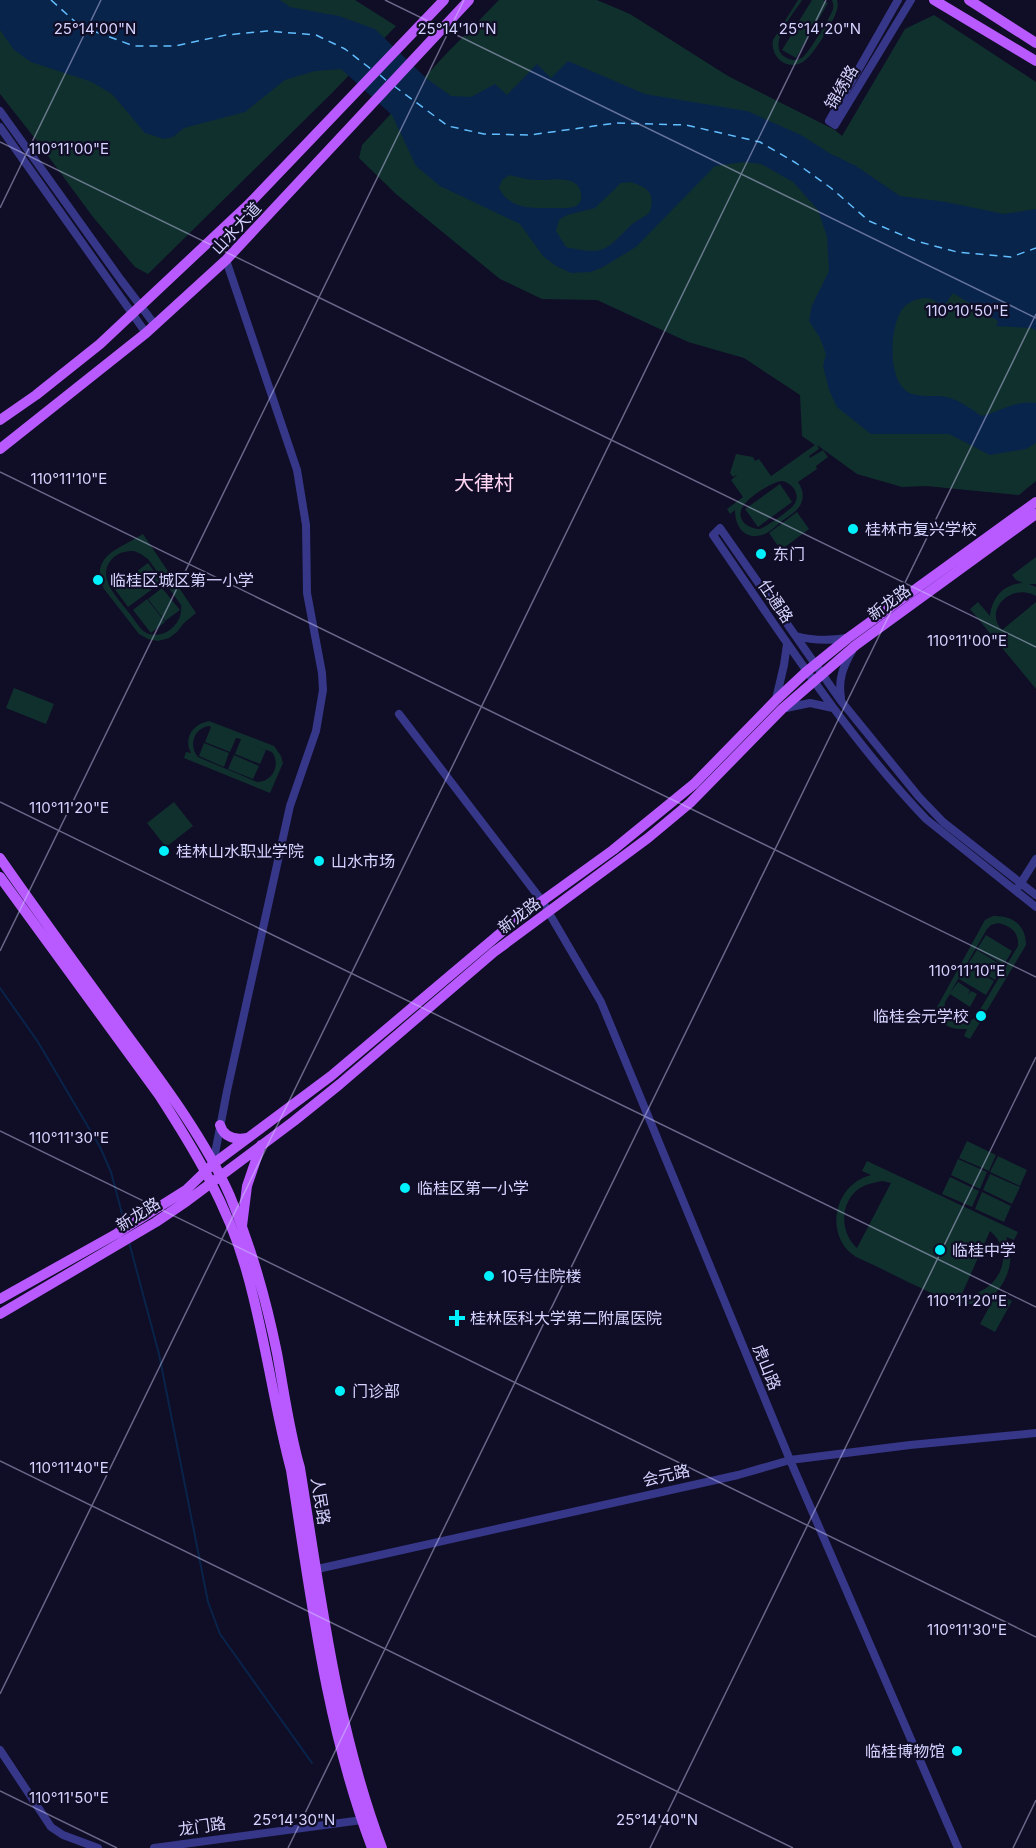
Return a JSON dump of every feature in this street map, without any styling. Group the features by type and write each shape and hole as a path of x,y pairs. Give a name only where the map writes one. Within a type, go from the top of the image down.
{"main road":[{"name":"山水大道","path":"0,420 36,395 100,344 248,205 444,0"},
{"name":"山水大道","path":"0,449 146,333 226,260 469,0"},
{"path":"934,0 1036,61"},
{"path":"969,0 1036,43"},
{"name":"新龙路","path":"212,1174 248,1138 331,1076 516,920 613,850 694,784 779,705 823,674 852,641 1036,502"},
{"name":"新龙路","path":"0,1314 153,1217 186,1190 261,1145 331,1092 494,952 648,838 696,798 806,672 1036,514"},
{"path":"0,858 62,947 165,1086 212,1174"},
{"path":"0,876 159,1095 212,1174"},
{"path":"220,1125 228,1137 248,1138"},
{"path":"242,1229 247,1186 261,1145"},
{"name":"人民路","path":"212,1174 229,1195 242,1229 254,1262 276,1350 292,1440 300,1468 330,1709 372,1848"},
{"name":"人民路","path":"212,1174 245,1265 260,1324 340,1707 354,1761 382,1848"},
{"name":"新龙路","path":"0,1299 118,1239"}],"street":[{"name":"锦绣路","path":"898,0 829,121 835,125 911,0"},
{"path":"0,111 136,310 146,333"},
{"path":"0,127 136,310 155,325"},
{"path":"212,1174 220,1125 290,806 316,731 323,690 307,593 306,525 297,470 226,260"},
{"name":"仕通路","path":"1036,895 944,822 919,797 841,701 720,528 713,534 813,682 911,803 926,819 1036,907"},
{"path":"796,636 811,640 852,641 841,672 839,687 841,701"},
{"path":"787,644 779,705 810,703 833,708"},
{"name":"虎山路","path":"399,714 542,901 601,1002 790,1460 958,1848"},
{"path":"1016,892 1036,859"},
{"name":"会元路","path":"312,1571 738,1475 790,1460 910,1444 1036,1433"},
{"path":"0,1750 51,1827 98,1848"},
{"name":"龙门路","path":"154,1848 362,1820"}],"green space":[{"path":"0,0 355,0 396,26 333,92 148,274 135,267 93,217 0,94"},
{"path":"499,0 597,0 630,14 728,76 835,130 842,136 905,29 934,15 1036,82 1036,481 1019,495 926,486 902,487 857,474 817,445 819,449 809,456 810,458 823,450 828,457 816,466 817,469 798,482 803,496 799,508 765,534 756,536 746,534 739,526 735,510 730,514 727,509 743,497 731,480 738,474 733,477 730,473 736,454 753,457 755,461 759,459 771,476 767,479 815,445 802,436 800,395 744,358 688,342 597,300 542,299 500,279 396,194 359,158 362,145","holes":["786,482 793,487 796,494 797,498 793,506 760,529 752,528 742,520 742,508 748,500 772,484"]},
{"path":"798,0 802,0 783,29 779,45 780,52 792,60 803,57 814,42 831,13 832,0 837,0 838,6 832,22 812,53 803,62 791,65 777,57 773,40"},
{"path":"812,0 823,0 828,3 813,29 799,21"},
{"path":"798,24 811,32 796,58 782,50"},
{"path":"780,484 792,502 758,527 745,509"},
{"path":"797,512 809,529 781,550 769,533"},
{"path":"143,534 196,613 169,638 158,641 139,634 104,589 100,577 100,568 110,554","holes":["128,551 141,554 148,559 181,605 176,624 169,631 161,634 146,633 115,595 107,580 108,565 115,556"]},
{"path":"1036,557 1036,584 1029,584 1036,587 1036,596 1027,593 1010,595 1003,600 996,614 997,622 1002,630 1036,602 1036,689 970,609 978,602 990,616 993,603 1004,589 1023,583 1012,575"},
{"path":"148,563 162,582 128,607 114,588"},
{"path":"162,588 180,610 165,621 148,599"},
{"path":"147,599 165,622 151,633 133,610"},
{"path":"14,688 54,704 46,724 6,708"},
{"path":"209,721 274,746 283,763 270,793 184,758 186,752 191,753 188,742 191,732","holes":["204,727 211,727 205,742 230,752 236,738 241,739 235,754 260,764 266,750 243,741 272,752 276,762 271,776 257,782 198,757 193,748 194,738"]},
{"path":"204,743 229,753 224,767 199,756"},
{"path":"234,755 259,766 253,779 228,769"},
{"path":"174,802 193,826 166,847 147,823"},
{"path":"993,916 1012,919 1024,932 1026,945 970,1039 964,1036 967,1029 956,1029 942,1022 937,1007 985,920","holes":["1003,924 1016,933 1018,946 975,1018 967,1023 957,1024 948,1019 944,1013 945,1002 950,994 970,1007 977,994 971,991 968,995 970,990 958,982 950,993 987,929 991,925"]},
{"path":"986,935 1012,951 1004,965 977,949"},
{"path":"977,950 1003,966 995,980 968,964"},
{"path":"967,965 994,981 986,995 959,979"},
{"path":"967,1141 996,1155 989,1171 959,1158"},
{"path":"998,1156 1027,1170 1020,1186 990,1172"},
{"path":"958,1159 987,1172 980,1189 951,1175"},
{"path":"867,1161 1018,1232 1014,1240 1006,1237 1010,1264 1004,1281 995,1294 984,1301 973,1304 948,1300 856,1257 846,1248 839,1237 836,1224 837,1212 841,1199 848,1189 858,1180 871,1175 862,1171","holes":["883,1181 891,1183 857,1248 847,1234 844,1217 846,1208 853,1194 860,1188","990,1231 999,1241 1003,1251 1000,1272 984,1289 961,1296"]},
{"path":"990,1174 1020,1187 1012,1204 983,1190"},
{"path":"950,1177 979,1191 972,1207 942,1194"},
{"path":"982,1192 1011,1206 1004,1222 975,1209"},
{"path":"997,1293 1012,1301 995,1332 980,1324"}],"water":[{"path":"0,0 280,0 290,7 339,16 375,29 426,78 451,96 471,97 495,84 507,95 537,64 551,78 568,61 645,94 747,111 801,135 829,153 856,166 900,196 946,202 1004,214 1036,209 1036,330 996,326 998,321 953,293 943,308 930,298 909,303 897,319 892,352 899,383 905,390 915,395 950,398 982,416 1015,404 1036,403 1036,443 1026,449 990,455 949,434 871,434 837,407 829,390 823,366 826,354 820,338 809,321 812,305 829,271 827,237 818,210 793,182 761,164 744,162 715,166 636,247 591,272 571,273 556,266 543,256 520,224 440,186 416,166 392,115 341,69 315,71 285,80 245,112 184,128 173,137 164,139 145,133 112,94 92,82 31,62 14,50 0,30","holes":["509,175 534,180 570,181 579,188 581,201 571,208 530,207 515,204 499,188 502,180","631,182 642,186 651,195 650,212 602,249 588,251 566,247 556,231 559,220 567,215 595,208 621,183"]}],"waterway":[{"path":"0,988 38,1042 100,1147 111,1172 125,1225"},
{"path":"129,1242 159,1354 208,1602 220,1634 312,1763"}],"ferry route":[{"path":"51,0 80,26 134,46 175,46 226,35 267,31 316,35 345,49 371,69"},
{"path":"380,75 388,82"},
{"path":"394,86 448,126 484,134 530,135 616,123 686,125 760,142 796,163 831,188 869,221 916,241 957,252 1011,257 1036,248"}],"place":[{"name":"桂林市复兴学校","path":"853,529"},
{"name":"东门","path":"761,554"},
{"name":"临桂区城区第一小学","path":"98,580"},
{"name":"桂林山水职业学院","path":"164,851"},
{"name":"山水市场","path":"319,861"},
{"name":"临桂会元学校","path":"981,1016"},
{"name":"临桂区第一小学","path":"405,1188"},
{"name":"临桂中学","path":"940,1250"},
{"name":"10号住院楼","path":"489,1276"},
{"name":"桂林医科大学第二附属医院","path":"457,1318"},
{"name":"门诊部","path":"340,1391"},
{"name":"临桂博物馆","path":"957,1751"}],"district":[{"name":"大律村","path":"484,483"}]}
